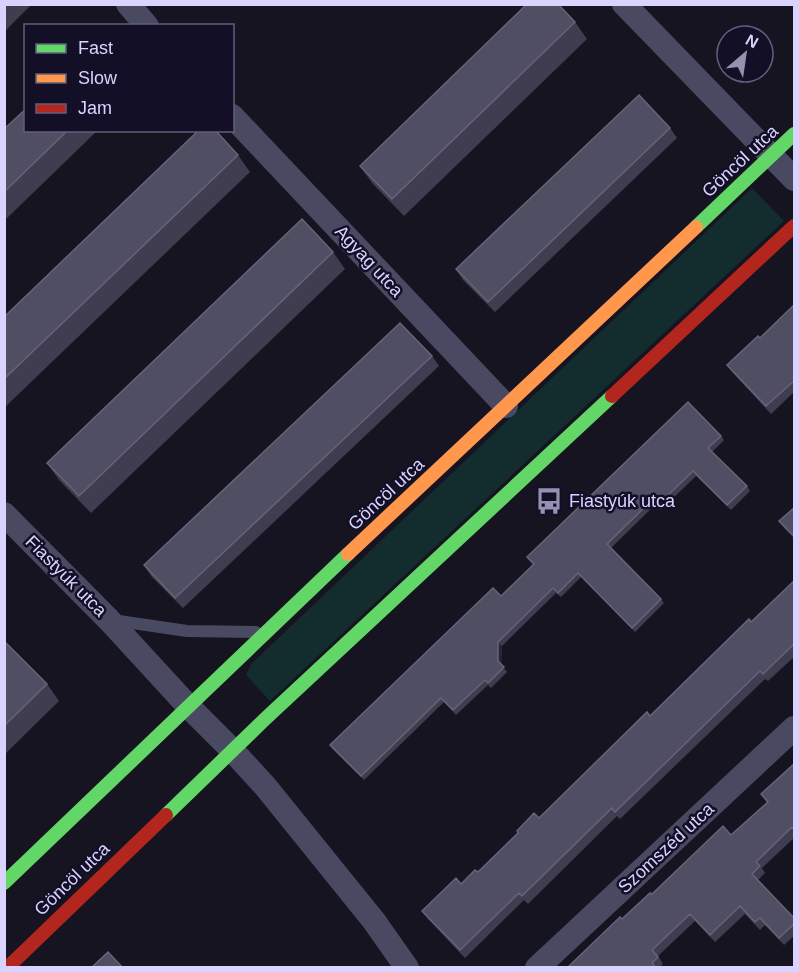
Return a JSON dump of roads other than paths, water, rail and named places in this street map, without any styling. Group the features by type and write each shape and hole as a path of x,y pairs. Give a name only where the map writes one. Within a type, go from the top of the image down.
{"street":[{"path":"128,4 145,24"},
{"path":"624,4 795,179"},
{"name":"Agyag utca","path":"234,118 506,406"},
{"name":"Göncöl utca","path":"4,883 266,632 795,134"},
{"name":"Göncöl utca","path":"7,968 232,750 795,226"},
{"name":"Fiastyúk utca","path":"4,514 109,620 265,786 374,921 407,968"},
{"name":"Szomszéd utca","path":"537,968 795,728"}],"lane":[{"path":"109,620 187,631 266,632"}],"place":[{"name":"Fiastyúk utca","path":"549,501"}]}
